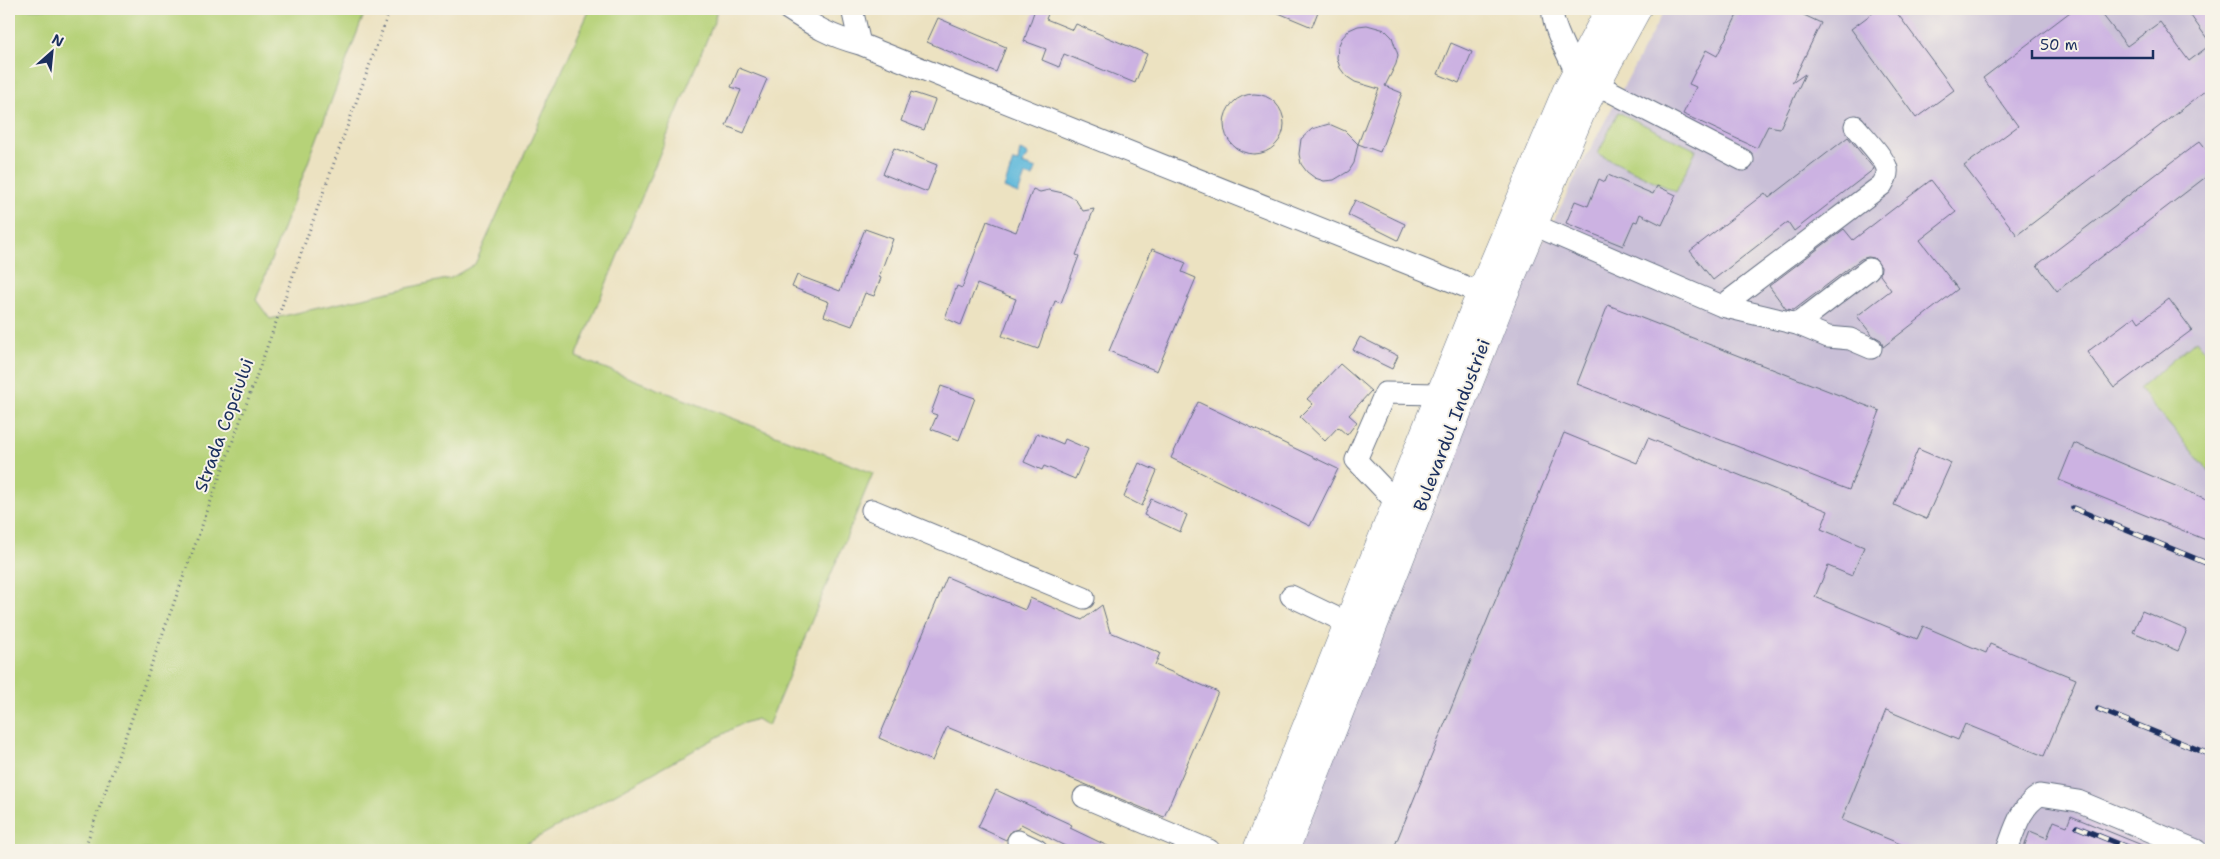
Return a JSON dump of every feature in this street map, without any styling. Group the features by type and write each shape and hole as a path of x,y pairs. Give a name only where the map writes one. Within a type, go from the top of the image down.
{"main road":[{"name":"Bulevardul Industriei","path":"1257,850 1359,628 1450,398 1610,9"},
{"name":"Bulevardul Industriei","path":"1491,297 1534,225 1584,73 1637,9"},
{"name":"Bulevardul Industriei","path":"1284,850 1359,628 1396,502 1450,398"}],"street":[{"path":"788,9 819,30 860,44 1491,297"},
{"path":"852,9 860,44"},
{"path":"1554,9 1552,14 1556,27 1584,73 1743,160"},
{"path":"1584,73 1596,9"},
{"path":"1722,306 1882,185 1886,179 1887,169 1883,161 1855,126"},
{"path":"1534,225 1722,306 1798,324 1828,337 1850,339 1871,348"},
{"path":"1798,324 1869,270"},
{"path":"1396,502 1356,460 1385,393 1450,398"},
{"path":"872,510 1084,598"},
{"path":"1291,596 1359,628"},
{"path":"2007,850 2022,813 2030,801 2040,795 2078,801 2196,850"},
{"path":"1084,797 1209,850"}],"path":[{"name":"Strada Copciului","path":"84,850 390,9"}],"shaded area":[{"path":"1665,9 2211,9 2211,850 1293,850 1492,344 1582,164"}],"green space":[{"path":"9,9 366,9 256,300 270,319 451,278 475,264 590,9 717,9 714,22 576,357 873,473 768,726 757,719 741,724 515,850 9,850"},
{"path":"1618,112 1696,150 1676,192 1598,154"},
{"path":"2196,340 2211,358 2211,474 2139,389"}],"water":[{"path":"1020,150 1027,153 1028,156 1022,164 1036,169 1033,177 1025,175 1018,194 1004,188 1013,161 1018,162"}],"building":[{"path":"1035,9 1050,9 1046,19 1073,30 1076,24 1147,54 1135,83 1064,54 1059,67 1042,60 1046,49 1024,41"},
{"path":"1269,9 1319,9 1312,27"},
{"path":"1746,9 1791,9 1821,23 1792,83 1805,74 1780,128 1768,126 1757,148 1683,114 1696,87 1689,84 1706,50 1717,56 1738,13 1743,15"},
{"path":"1878,9 1894,9 1954,90 1916,118 1851,29"},
{"path":"2074,9 2098,9 2127,46 2160,22 2189,61 2206,48 2211,55 2211,87 2017,235 1964,166 2018,126 1983,78"},
{"path":"2186,9 2211,9 2211,44"},
{"path":"938,18 1006,47 996,72 927,42"},
{"path":"1367,25 1385,30 1392,37 1398,55 1396,64 1385,86 1402,93 1380,152 1358,144 1379,89 1355,82 1346,76 1340,68 1337,58 1338,47 1342,38 1349,30"},
{"path":"1451,43 1472,52 1459,83 1438,74"},
{"path":"739,68 767,79 744,133 726,126 741,90 731,87"},
{"path":"911,92 935,100 924,130 901,121"},
{"path":"1254,94 1270,99 1275,103 1279,108 1284,124 1279,140 1275,145 1270,149 1254,154 1238,149 1233,145 1229,140 1224,124 1229,108 1233,103 1238,99"},
{"path":"1329,124 1345,131 1358,144 1354,163 1349,171 1334,180 1324,181 1315,178 1307,172 1301,164 1299,154 1301,139 1312,129"},
{"path":"1848,137 1874,169 1794,231 1788,222 1713,280 1690,251 1765,193 1769,198"},
{"path":"2200,141 2211,155 2211,173 2057,291 2037,265"},
{"path":"894,148 937,165 927,192 883,174"},
{"path":"1608,175 1653,194 1657,186 1676,195 1662,225 1640,214 1637,222 1634,221 1623,246 1566,223 1575,201 1588,206 1599,179 1605,182"},
{"path":"1931,180 1956,212 1920,240 1958,289 1883,347 1881,340 1872,335 1857,316 1891,290 1880,275 1881,267 1874,258 1861,259 1794,310 1786,309 1769,286 1844,229 1853,240"},
{"path":"1033,189 1040,192 1049,190 1063,193 1075,199 1083,211 1094,209 1076,255 1079,256 1061,303 1055,301 1038,349 1002,336 1016,299 977,284 961,325 945,318 957,286 962,288 987,221 1016,232"},
{"path":"1355,200 1405,224 1398,240 1348,215"},
{"path":"865,229 893,239 874,296 865,293 852,326 824,316 829,302 792,287 797,275 840,291"},
{"path":"1152,249 1186,263 1182,272 1196,278 1157,371 1109,351"},
{"path":"2169,299 2192,330 2114,388 2087,352 2135,316 2139,322"},
{"path":"1608,305 1880,411 1849,490 1577,384"},
{"path":"1360,337 1398,356 1392,369 1353,350"},
{"path":"1340,364 1371,391 1349,415 1357,422 1347,435 1338,427 1325,441 1300,417 1313,404 1307,399"},
{"path":"941,386 975,398 959,440 931,429 937,415 931,413"},
{"path":"1198,402 1338,469 1310,526 1171,458"},
{"path":"1037,433 1063,444 1065,439 1088,449 1075,479 1044,466 1042,470 1024,462"},
{"path":"1564,433 1637,463 1648,438 1828,511 1821,529 1864,547 1852,576 1828,566 1815,597 1917,639 1923,626 1986,653 1990,644 2076,679 2044,756 1965,724 1958,740 1886,710 1842,820 1915,850 1393,850"},
{"path":"2074,443 2211,501 2211,542 2059,480"},
{"path":"1918,449 1951,463 1926,519 1894,505"},
{"path":"1139,463 1157,471 1142,506 1124,497"},
{"path":"1151,499 1187,515 1180,532 1144,515"},
{"path":"947,577 1025,610 1030,598 1082,620 1102,605 1110,632 1160,653 1155,665 1218,692 1164,817 947,727 932,761 879,738"},
{"path":"2142,611 2187,630 2178,651 2133,632"},
{"path":"996,790 1072,825 1070,828 1116,850 1073,850 1021,824 1018,829 1011,831 1006,840 978,827"},
{"path":"2071,816 2154,850 2023,850 2030,831 2047,838 2054,821 2067,826"}],"railway":[{"path":"2073,508 2211,565"},
{"path":"2098,709 2211,755"},
{"path":"2077,827 2134,850"}]}
